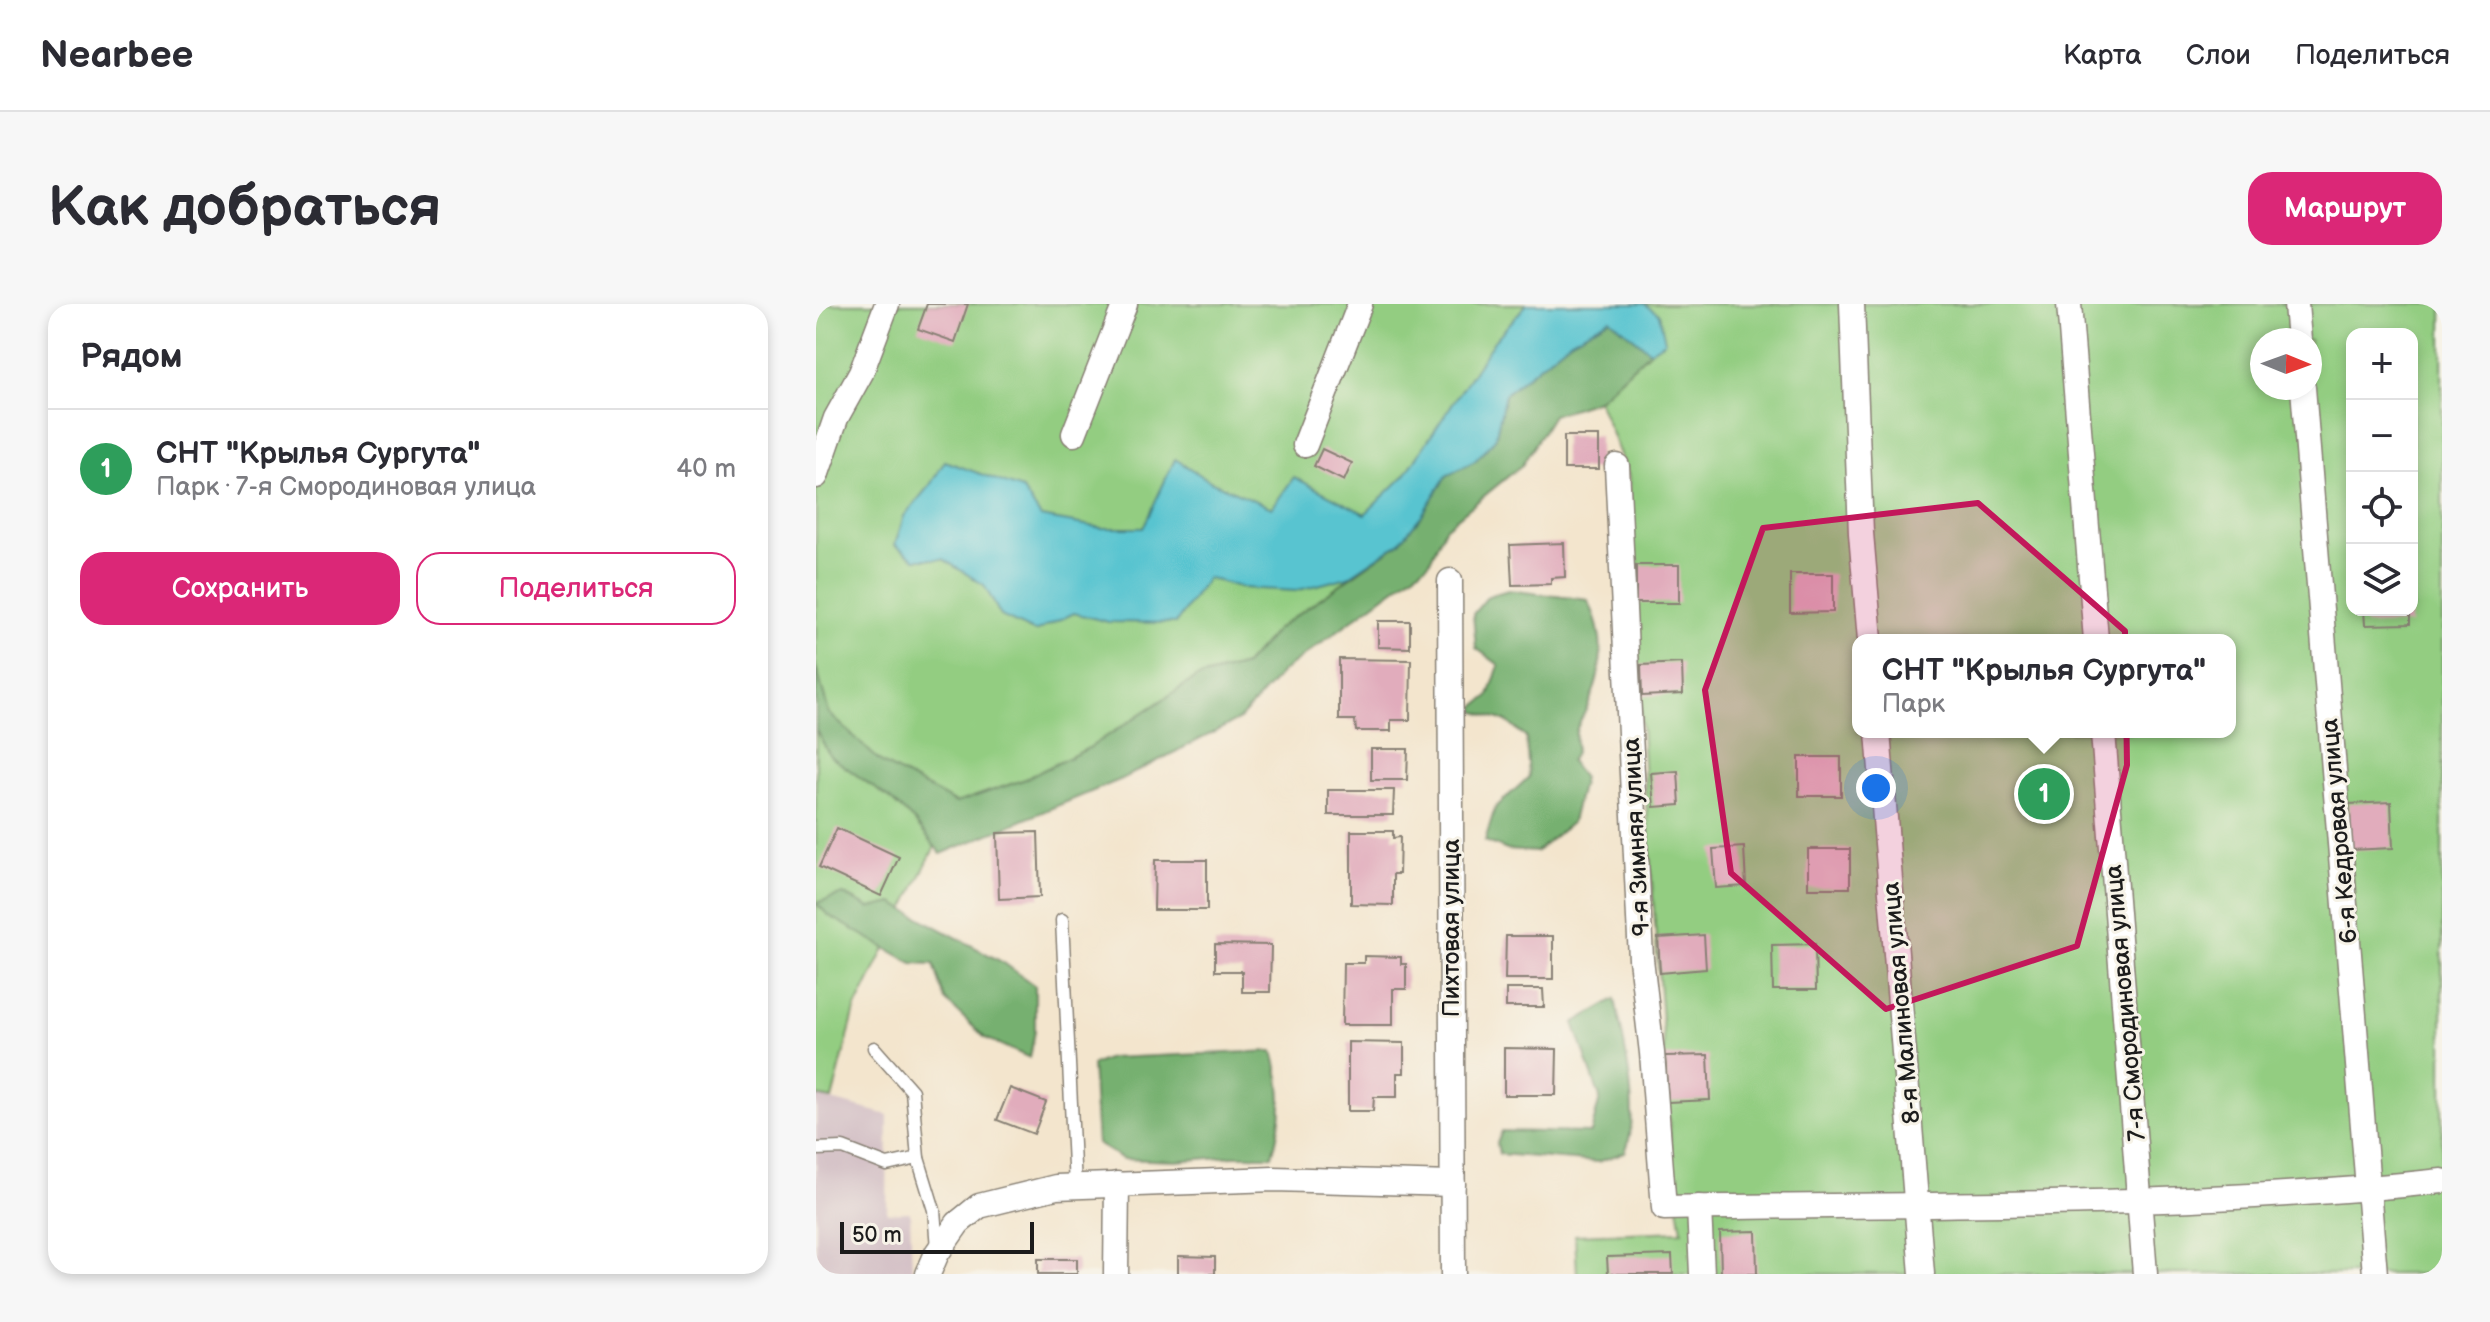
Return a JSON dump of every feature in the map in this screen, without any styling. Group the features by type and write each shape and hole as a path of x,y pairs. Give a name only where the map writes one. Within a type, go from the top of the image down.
{"street":[{"path":"816,476 826,414 861,373 887,304"},
{"path":"1074,434 1125,304"},
{"path":"1305,445 1360,304"},
{"path":"1852,304 1861,533 1869,634"},
{"path":"2069,304 2096,634"},
{"path":"2296,304 2298,328"},
{"name":"6-я Кедровая улица","path":"2304,400 2375,1274"},
{"name":"9-я Зимняя улица","path":"1617,466 1641,959 1664,1208 1699,1207"},
{"name":"Пихтовая улица","path":"1450,581 1453,1274"},
{"name":"8-я Малиновая улица","path":"1879,738 1919,1203 1922,1274"},
{"name":"7-я Смородиновая улица","path":"2103,738 2145,1274"},
{"path":"932,1264 958,1223 979,1206 1056,1187 1274,1179 1453,1184"},
{"path":"1702,1274 1699,1207 2141,1201 2368,1189 2442,1181"},
{"path":"1116,1274 1117,1184"}],"lane":[{"path":"1062,920 1075,1186"},
{"path":"874,1048 912,1091 918,1158 934,1210 932,1264"},
{"path":"816,1149 843,1148 887,1165 918,1158"}],"highlighted area":[{"path":"1978,503 2125,631 2127,765 2077,946 1886,1009 1731,873 1705,690 1763,528"}],"shaded area":[{"path":"816,1096 888,1115 887,1213 910,1212 912,1271 816,1274"}],"green space":[{"path":"816,304 2442,304 2442,1274 1577,1274 1575,1235 1682,1231 1673,1175 1645,784 1629,477 1598,400 1649,351 1610,319 1446,476 1399,543 1277,629 1245,665 1196,678 1089,748 1023,780 956,803 855,1010 832,1099 816,1096"},
{"path":"1610,319 1650,351 1598,400 1553,415 1522,465 1445,528 1429,563 1282,672 1240,719 1122,779 941,854 915,822 890,799 830,756 816,730 816,666 829,713 882,763 956,803 1023,780 1089,748 1196,678 1245,665 1277,629 1399,543 1422,515 1446,476 1475,461 1495,439 1505,394 1571,340"},
{"path":"1508,590 1588,600 1600,639 1598,676 1577,728 1576,749 1570,761 1583,778 1572,822 1536,852 1507,850 1485,841 1495,808 1529,777 1526,737 1506,721 1470,710 1489,696 1499,665 1476,648 1473,614 1488,596"},
{"path":"843,894 870,908 893,903 1004,963 1035,986 1035,1031 1030,1058 985,1038 945,1000 934,964 912,963 828,915 816,903"},
{"path":"1615,999 1631,1098 1630,1136 1625,1152 1598,1162 1499,1154 1497,1143 1502,1131 1591,1133 1600,1098 1574,1023"},
{"path":"1273,1051 1281,1104 1272,1156 1176,1161 1123,1159 1097,1144 1092,1065 1109,1058"}],"water":[{"path":"1527,304 1644,304 1659,314 1665,341 1650,351 1610,319 1571,340 1505,394 1495,439 1475,461 1446,476 1422,515 1399,543 1348,577 1295,591 1242,588 1207,578 1176,623 1108,622 1074,613 1035,632 1001,616 984,585 943,559 915,559 895,545 904,516 945,461 1022,489 1041,517 1102,528 1143,528 1175,459 1210,481 1272,508 1294,477 1365,514 1405,475 1494,341"}],"building":[{"path":"927,304 968,304 955,342 918,329"},
{"path":"1564,436 1599,436 1599,469 1564,469"},
{"path":"1322,449 1352,463 1344,481 1314,466"},
{"path":"1564,543 1565,577 1551,578 1551,584 1512,585 1510,545"},
{"path":"1636,565 1679,565 1679,603 1636,603"},
{"path":"1790,574 1833,574 1833,612 1790,613"},
{"path":"2364,616 2410,616 2410,624 2365,625"},
{"path":"1378,621 1410,621 1410,648 1378,647"},
{"path":"1339,659 1411,660 1410,720 1391,720 1391,731 1356,731 1355,720 1339,720"},
{"path":"1682,663 1683,694 1642,696 1641,665"},
{"path":"1371,749 1408,749 1407,780 1371,780"},
{"path":"1799,757 1841,757 1841,796 1799,796"},
{"path":"1678,771 1680,805 1654,807 1651,773"},
{"path":"1328,790 1394,790 1393,815 1328,815"},
{"path":"2391,802 2393,848 2350,850 2348,804"},
{"path":"837,828 899,857 881,896 819,867"},
{"path":"1351,831 1393,831 1393,838 1400,837 1399,874 1393,874 1393,905 1351,904"},
{"path":"1038,832 1040,897 999,899 997,833"},
{"path":"1744,847 1746,886 1716,888 1713,849"},
{"path":"1808,849 1850,849 1850,888 1808,888"},
{"path":"1155,860 1207,860 1207,910 1154,910"},
{"path":"1704,935 1706,969 1660,973 1658,938"},
{"path":"1506,936 1553,936 1553,979 1505,979"},
{"path":"1215,944 1271,945 1270,992 1242,992 1242,971 1215,971"},
{"path":"1815,944 1816,990 1773,990 1772,945"},
{"path":"1364,956 1401,957 1401,964 1406,964 1406,989 1393,989 1393,1025 1342,1025 1343,963 1364,963"},
{"path":"1506,989 1543,989 1544,1007 1506,1007"},
{"path":"1348,1042 1404,1043 1404,1073 1397,1073 1397,1097 1374,1097 1373,1111 1348,1111"},
{"path":"1504,1048 1557,1049 1556,1095 1504,1095"},
{"path":"1708,1055 1710,1100 1668,1102 1665,1056"},
{"path":"1010,1088 1046,1102 1034,1134 997,1120"},
{"path":"1756,1231 1757,1274 1721,1274 1720,1232"},
{"path":"1672,1255 1673,1274 1608,1274 1607,1257"},
{"path":"1178,1256 1215,1257 1215,1274 1178,1274"},
{"path":"1038,1259 1077,1259 1077,1274 1038,1274"}],"place":[{"name":"CНТ \"Крылья Сургута\"","path":"2044,794"}]}
